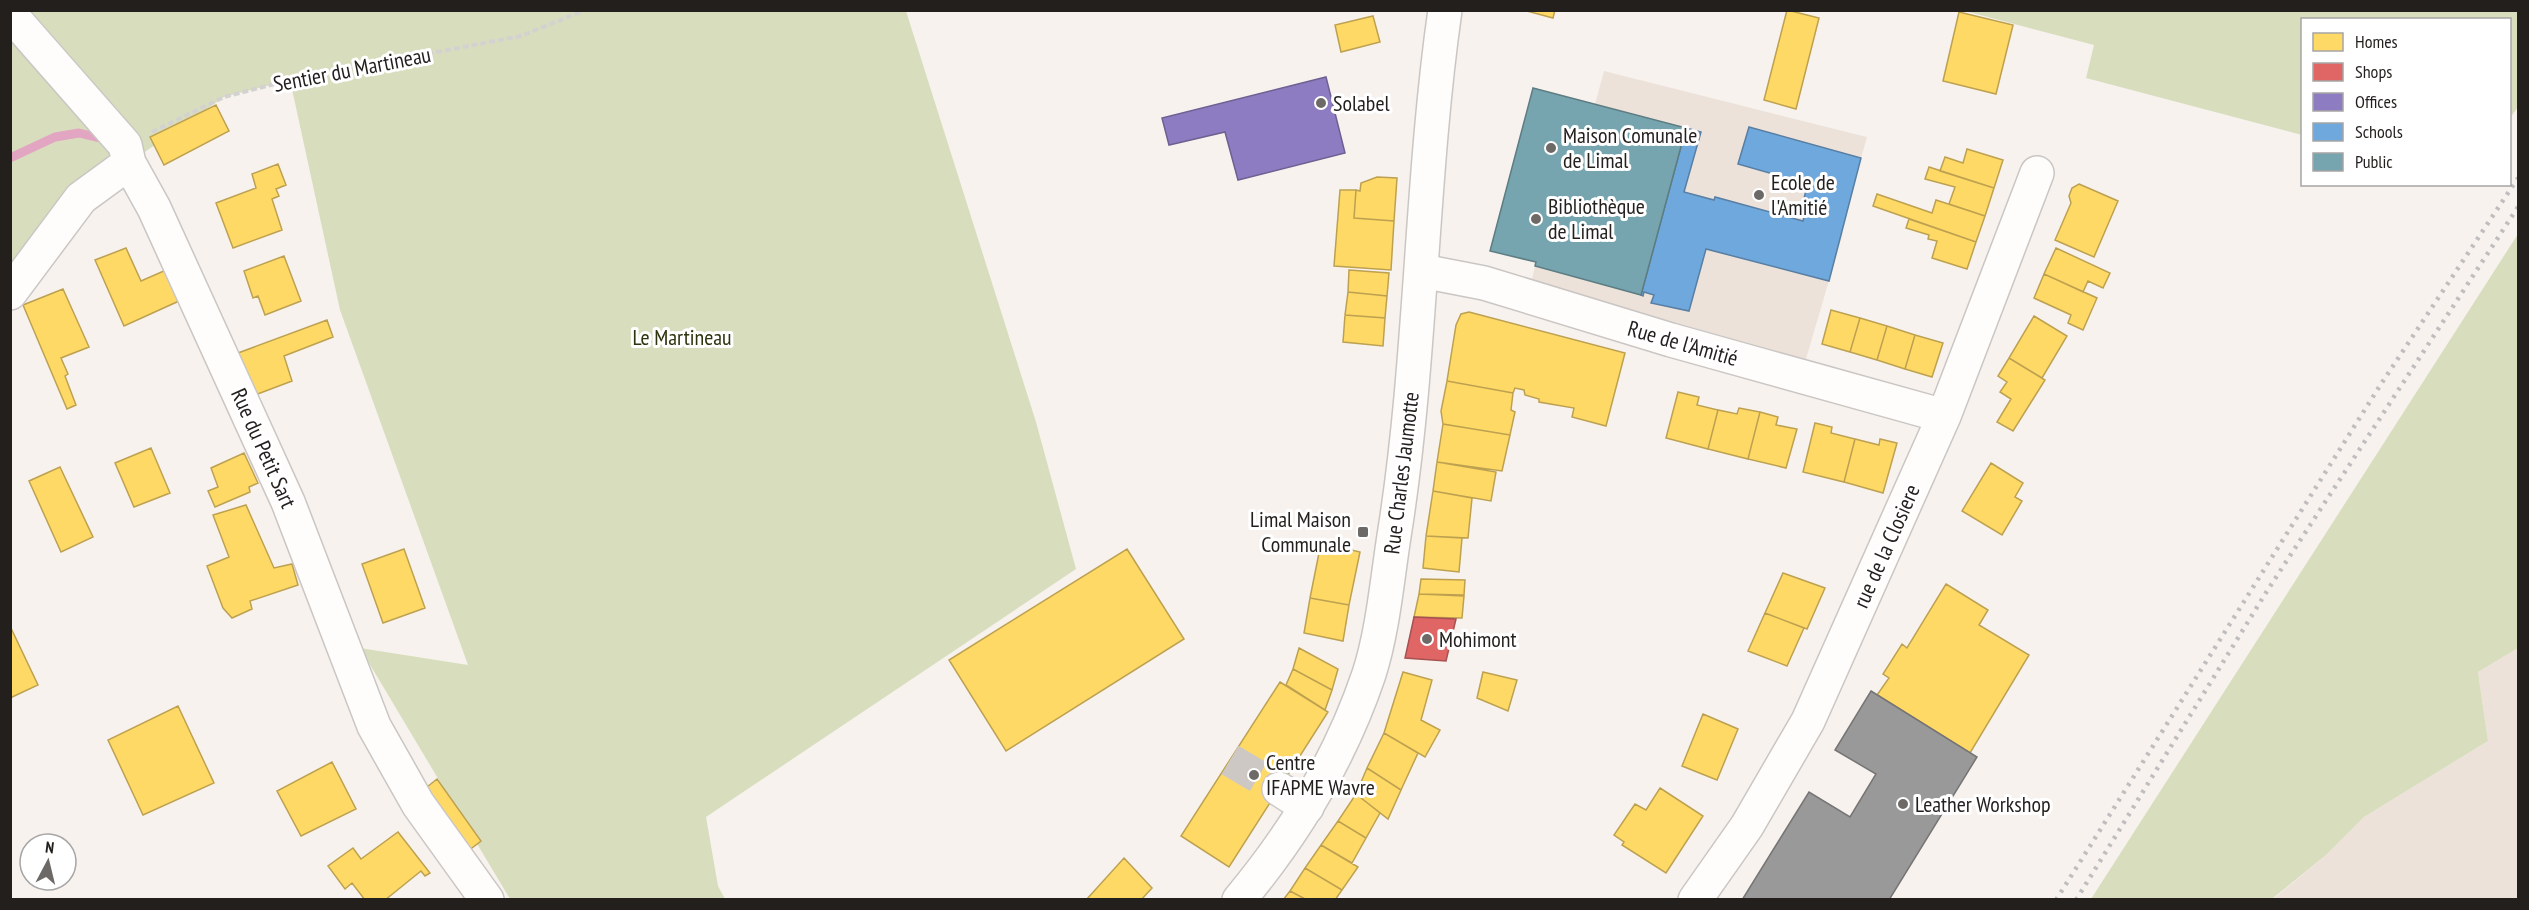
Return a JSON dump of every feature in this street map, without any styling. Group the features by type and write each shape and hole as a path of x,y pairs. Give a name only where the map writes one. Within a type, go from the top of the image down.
{"street":[{"name":"Rue Charles Jaumotte","path":"1239,900 1284,844 1306,807 1345,734 1369,672 1383,604 1404,472 1435,93 1445,10"},
{"name":"Rue du Petit Sart","path":"10,14 127,154 268,456 374,726 418,804 488,900"},
{"path":"10,293 81,198 127,154"},
{"name":"rue de la Closiere","path":"1695,900 1747,826 1808,721 1944,416 2037,173"},
{"name":"Rue de l'Amitié","path":"1422,271 1484,283 1671,340 1944,416"},
{"path":"1279,789 1306,807"}],"path":[{"name":"Sentier du Martineau","path":"127,154 224,97 290,80 521,36 585,10"}],"shaded area":[{"name":"Ecole de l'Amitié","path":"1604,71 1867,137 1840,232 1843,233 1806,359 1531,283 1535,266 1641,295 1686,128 1595,104"},
{"path":"2518,648 2518,899 2272,900 2326,855 2364,817 2488,741 2478,672"}],"green space":[{"name":"Le Martineau","path":"11,11 906,11 1036,422 1076,569 706,817 718,886 725,899 510,899 360,648 468,665 340,310 290,80 224,97 129,163 11,293"},
{"path":"1965,11 2518,11 2518,107 2511,117 2511,18 2301,18 2301,135 2086,78 2094,45"},
{"path":"2518,234 2518,648 2478,672 2488,741 2364,817 2326,855 2272,899 2091,899"}],"building: Homes":[{"path":"1523,10 1555,10 1553,18"},
{"path":"1787,10 1819,18 1796,109 1764,100"},
{"path":"1959,12 2013,25 1996,94 1943,81"},
{"path":"1373,16 1380,42 1341,52 1335,25"},
{"path":"216,105 229,131 164,165 150,137"},
{"path":"1967,149 2003,160 1994,188 1940,171 1945,157 1963,163"},
{"path":"278,164 286,185 276,189 279,196 272,199 282,230 233,248 216,203 256,188 252,174"},
{"path":"1929,167 1994,188 1985,216 1949,204 1955,187 1925,179"},
{"path":"1377,177 1397,178 1394,221 1354,218 1356,190 1360,191 1361,183"},
{"path":"2079,184 2118,201 2094,257 2055,240 2071,203 2069,196 2072,188"},
{"path":"1340,190 1356,190 1354,218 1394,221 1391,270 1334,266"},
{"path":"1877,194 1932,213 1936,200 1985,216 1976,242 1873,206"},
{"path":"1909,219 1976,242 1967,269 1932,258 1937,241 1928,239 1929,235 1906,228"},
{"path":"126,248 141,281 166,270 179,301 124,326 95,260"},
{"path":"2056,248 2110,273 2103,288 2088,281 2083,292 2044,274"},
{"path":"284,256 301,301 265,315 258,296 253,298 244,271"},
{"path":"1349,270 1389,273 1387,296 1348,292"},
{"path":"2044,274 2097,298 2083,330 2068,323 2071,315 2034,298"},
{"path":"63,289 89,347 61,358 68,374 65,376 76,405 67,409 23,305"},
{"path":"1348,292 1387,296 1385,318 1345,315"},
{"path":"1831,310 1860,318 1850,352 1822,344"},
{"path":"1469,312 1625,353 1606,426 1572,417 1574,408 1539,402 1539,399 1525,395 1524,390 1515,388 1513,393 1447,381 1456,325 1461,314"},
{"path":"1345,315 1385,318 1383,346 1343,342"},
{"path":"2034,316 2067,336 2042,378 2009,358"},
{"path":"1860,318 1887,326 1877,360 1850,352"},
{"path":"327,320 333,337 284,356 292,381 255,395 238,353"},
{"path":"1887,326 1915,335 1905,369 1877,360"},
{"path":"1915,335 1943,343 1932,377 1905,369"},
{"path":"2009,358 2045,380 2013,431 1997,422 2011,399 2000,392 2007,382 1998,376"},
{"path":"1447,381 1513,393 1511,410 1515,412 1510,435 1443,424 1441,411"},
{"path":"1678,392 1699,397 1697,405 1718,410 1708,449 1666,438"},
{"path":"1739,408 1760,412 1748,459 1708,449 1718,410 1737,414"},
{"path":"1760,412 1778,417 1776,425 1797,429 1786,468 1748,459"},
{"path":"1815,423 1832,427 1831,433 1855,439 1844,482 1803,472"},
{"path":"1443,424 1510,435 1502,471 1437,462"},
{"path":"1855,439 1879,445 1880,439 1897,443 1883,493 1844,482"},
{"path":"151,448 170,493 134,507 115,463"},
{"path":"244,453 258,483 249,487 250,492 215,507 208,491 218,487 211,468"},
{"path":"1437,462 1496,472 1491,501 1433,491"},
{"path":"1991,463 2023,483 2015,497 2022,501 2002,535 1962,511"},
{"path":"60,467 93,537 61,552 29,481"},
{"path":"1433,491 1472,498 1468,538 1426,536"},
{"path":"246,505 274,568 292,564 298,585 250,601 252,609 232,618 223,608 207,566 229,557 213,515"},
{"path":"1426,536 1462,538 1459,572 1423,568"},
{"path":"1321,543 1360,552 1349,605 1310,598"},
{"path":"404,549 425,608 383,623 362,564"},
{"path":"1127,549 1184,639 1006,751 949,660"},
{"path":"1783,573 1825,588 1807,629 1765,613"},
{"path":"1421,579 1465,580 1464,595 1419,594"},
{"path":"1946,584 1988,610 1979,625 2029,655 1970,753 1877,695 1889,678 1883,674 1902,644 1907,648"},
{"path":"1419,594 1464,596 1462,618 1414,617"},
{"path":"1310,598 1349,605 1343,641 1304,633"},
{"path":"1765,613 1804,628 1787,666 1748,651"},
{"path":"10,626 38,685 10,698"},
{"path":"1299,648 1338,669 1332,690 1293,669"},
{"path":"1293,669 1332,690 1325,710 1286,685"},
{"path":"1403,672 1432,680 1421,720 1440,730 1425,757 1384,733"},
{"path":"1483,672 1517,680 1508,711 1477,698"},
{"name":"Centre IFAPME Wavre","path":"1280,682 1328,712 1229,867 1181,836"},
{"path":"178,706 214,783 143,815 108,740"},
{"path":"1703,714 1738,729 1717,780 1682,766"},
{"path":"1384,733 1418,753 1401,790 1367,768"},
{"path":"332,762 356,809 301,836 277,791"},
{"path":"1367,768 1401,790 1388,819 1356,794"},
{"path":"437,779 481,841 464,854 417,795"},
{"path":"1660,788 1703,816 1666,873 1622,845 1624,842 1614,835 1635,804 1646,810"},
{"path":"1356,794 1380,813 1366,838 1338,821"},
{"path":"1338,821 1366,838 1352,863 1321,845"},
{"path":"398,832 430,873 425,876 421,871 385,900 365,900 352,883 345,889 328,866 353,848 361,859"},
{"path":"1321,845 1358,867 1342,890 1305,868"},
{"path":"1124,858 1152,888 1141,900 1086,900"},
{"path":"1305,868 1342,890 1335,900 1307,900 1290,891"},
{"path":"1290,891 1307,900 1283,900"}],"building: Shops":[{"path":"1414,617 1456,619 1446,661 1405,658"}],"building: Offices":[{"path":"1326,77 1345,153 1238,180 1225,132 1169,145 1162,118"}],"building: Schools":[{"path":"1749,127 1861,158 1829,281 1706,249 1689,311 1651,303 1654,295 1644,292 1643,296 1641,295 1686,128 1701,132 1684,192 1714,200 1715,197 1803,221 1808,201 1804,198 1808,184 1738,164"}],"building: Public":[{"path":"1533,88 1686,128 1641,295 1535,266 1536,262 1490,251"}],"building: Industry":[{"name":"Leather Workshop","path":"1871,691 1977,757 1889,900 1742,900 1809,792 1850,817 1876,774 1835,750"}],"waterway":[{"path":"10,158 55,137 79,133 108,140"}],"tunnel":[{"path":"1230,760 1279,789"}],"railway":[{"path":"2056,900 2381,384 2518,178"},
{"path":"2076,900 2267,591 2518,207"}],"place":[{"name":"Solabel","path":"1321,103"},
{"name":"Maison Comunale de Limal","path":"1551,148"},
{"name":"Ecole de l'Amitié","path":"1759,195"},
{"name":"Bibliothèque de Limal","path":"1536,219"},
{"name":"Limal Maison Communale","path":"1363,532"},
{"name":"Mohimont","path":"1427,639"},
{"name":"Centre IFAPME Wavre","path":"1254,775"},
{"name":"Leather Workshop","path":"1903,804"}]}
